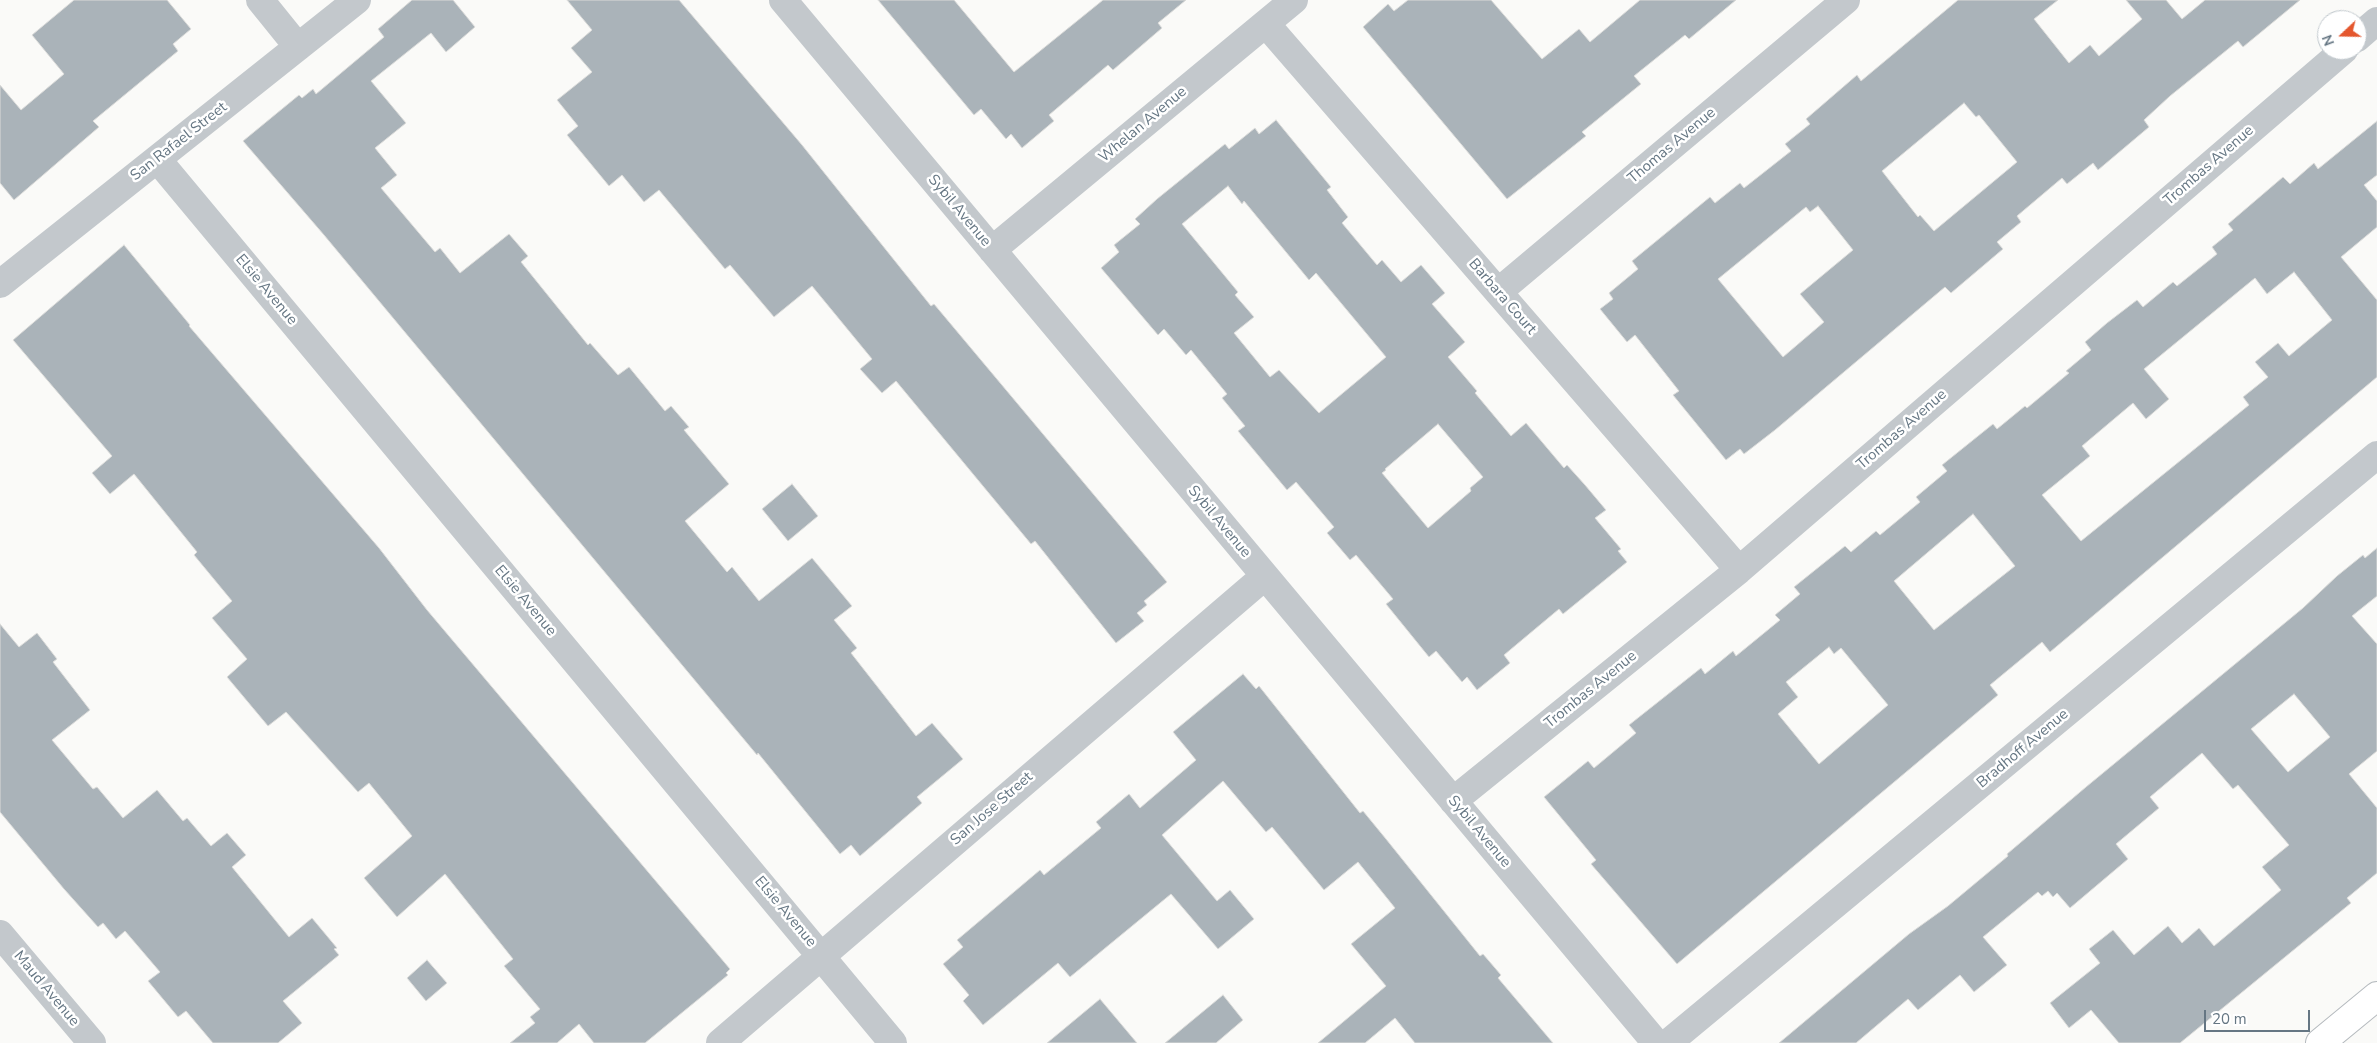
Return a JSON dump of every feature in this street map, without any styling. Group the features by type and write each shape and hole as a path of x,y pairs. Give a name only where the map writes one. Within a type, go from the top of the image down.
{"main road":[{"path":"2320,1043 2377,996"}],"street":[{"path":"260,0 298,47"},
{"name":"San Rafael Street","path":"0,284 357,0"},
{"name":"Sybil Avenue","path":"782,0 1656,1043"},
{"name":"Whelan Avenue","path":"992,250 1294,0"},
{"name":"Thomas Avenue","path":"1498,292 1846,0"},
{"path":"2367,30 2377,21"},
{"name":"Barbara Court","path":"1266,24 1739,570"},
{"name":"Trombas Avenue","path":"1453,801 1739,570 2332,60"},
{"name":"Elsie Avenue","path":"157,159 893,1043"},
{"name":"Bradhoff Avenue","path":"1668,1043 2377,455"},
{"name":"San Jose Street","path":"720,1043 1265,576"},
{"name":"Maud Avenue","path":"0,934 92,1043"}],"building":[{"path":"74,0 167,0 191,29 173,44 178,51 93,121 99,127 14,200 0,183 0,85 21,110 64,74 32,35"},
{"path":"412,0 453,0 475,27 446,52 431,33 371,81 406,123 375,148 397,175 381,188 435,252 440,248 460,273 509,234 528,256 521,262 588,345 590,343 618,375 629,367 665,411 671,406 689,427 684,430 729,484 685,521 727,572 732,567 759,601 812,558 852,606 834,620 857,648 851,653 916,736 932,723 963,759 917,797 922,803 860,856 851,845 840,854 758,753 757,755 324,235 243,141 299,95 302,98 313,89 316,94 384,37 378,29"},
{"path":"567,0 679,0 802,145 931,306 934,304 1167,582 1144,601 1147,605 1137,613 1144,621 1116,643 1035,541 1031,544 896,381 882,393 860,369 872,359 812,286 774,317 730,265 725,269 659,190 644,202 622,175 609,186 567,135 578,126 557,100 592,72 571,48 592,30"},
{"path":"878,0 954,0 1014,72 1103,0 1186,0 1158,23 1162,28 1113,70 1108,65 1049,115 1054,121 1022,148 1011,134 1006,139 981,109 974,115"},
{"path":"1408,0 1491,0 1542,59 1579,29 1590,42 1640,0 1736,0 1689,39 1685,35 1634,76 1641,84 1582,132 1586,136 1507,199 1363,27 1388,4 1394,11"},
{"path":"1958,0 2058,0 2034,19 2069,63 2090,45 2099,56 2142,19 2126,0 2166,0 2182,19 2205,0 2300,0 2243,47 2238,41 2170,96 2144,120 2149,127 2098,170 2093,163 2067,184 2062,178 2017,216 2021,222 1997,242 2003,249 1951,293 1945,287 1775,430 1744,454 1740,449 1726,460 1673,395 1679,391 1635,335 1627,342 1600,309 1613,299 1609,293 1638,269 1632,261 1710,197 1715,203 1740,183 1744,188 1791,151 1785,144 1810,124 1806,119 1857,75 1861,81","holes":["1964,103 1976,117 1979,115 2017,162 1934,231 1920,215 1918,217 1882,171","1818,206 1853,250 1800,294 1824,322 1783,357 1718,279 1806,207 1810,212"]},
{"path":"1276,120 1331,187 1327,190 1348,217 1342,223 1377,265 1382,260 1401,282 1421,265 1445,293 1432,304 1465,342 1448,357 1511,436 1526,423 1564,468 1567,465 1585,485 1606,510 1595,518 1621,549 1618,551 1627,562 1563,614 1559,609 1504,655 1510,663 1477,690 1467,677 1462,682 1436,651 1429,657 1386,604 1393,599 1356,555 1350,560 1327,533 1334,527 1296,482 1287,490 1238,431 1245,426 1222,398 1227,394 1191,350 1186,355 1164,329 1158,335 1101,268 1119,252 1114,245 1140,224 1135,219 1157,199 1225,144 1229,149 1255,128 1259,134","holes":["1228,186 1242,204 1244,201 1309,280 1316,273 1386,357 1319,413 1279,370 1270,377 1234,333 1254,317 1235,295 1238,292 1182,224","1438,424 1483,477 1470,488 1471,491 1428,528 1382,473"]},
{"path":"2377,121 2377,175 2364,185 2377,201 2377,227 2341,257 2377,300 2377,377 2050,652 2042,642 1990,685 1998,695 1677,964 1591,864 1596,860 1544,797 1588,761 1594,768 1636,733 1629,725 1701,668 1705,674 1733,651 1736,656 1780,620 1775,615 1800,594 1794,587 1845,546 1851,552 1876,531 1880,535 1920,502 1916,497 1947,471 1942,465 1993,424 1997,429 2025,406 2027,408 2069,373 2066,371 2091,350 2085,342 2107,323 2137,300 2143,307 2173,282 2177,286 2217,254 2212,247 2233,230 2228,224 2283,177 2290,184 2314,163 2318,169","holes":["2294,272 2332,320 2289,356 2278,343 2255,362 2268,377 2243,397 2249,405 2081,541 2042,495 2090,456 2082,446 2133,403 2146,419 2169,399 2144,369 2255,278 2267,294","1973,514 2015,566 1934,630 1894,581","1829,647 1834,654 1841,648 1888,705 1819,764 1778,714 1798,697 1786,682"]},
{"path":"124,245 189,326 379,548 427,610 730,969 726,973 728,975 645,1043 594,1043 579,1024 557,1043 510,1043 535,1023 530,1017 540,1009 504,966 513,959 445,874 397,917 364,878 412,836 369,783 358,792 286,712 268,726 227,677 247,659 212,618 232,601 194,555 197,552 134,474 110,494 92,473 112,456 13,340"},
{"path":"792,484 818,516 788,541 762,509"},
{"path":"2377,548 2377,596 2352,616 2377,644 2377,751 2349,774 2377,808 2377,873 2347,898 2351,903 2180,1043 2119,1043 2091,1010 2069,1028 2050,1003 2100,963 2089,949 2113,930 2134,955 2168,926 2182,943 2199,928 2214,946 2281,890 2262,867 2289,845 2238,785 2233,789 2202,753 2150,797 2159,808 2116,844 2128,859 2070,908 2057,893 2053,897 2048,891 2042,896 2038,892 1983,937 2007,965 1974,992 1960,975 1918,1010 1908,999 1856,1043 1779,1043 1909,934 1948,906 2008,856 2007,854 2086,787 2303,608 2337,576 2363,555 2365,558","holes":["2294,694 2330,737 2288,772 2251,729"]},
{"path":"0,624 19,647 37,633 57,659 53,662 90,710 52,740 93,789 97,787 123,818 157,790 183,821 187,818 211,846 227,833 246,855 232,867 289,937 312,918 337,948 334,949 339,955 283,1001 302,1023 278,1043 213,1043 186,1011 178,1017 148,981 160,972 125,931 116,939 103,923 98,927 0,812"},
{"path":"1243,674 1256,689 1259,686 1360,813 1363,811 1480,956 1483,954 1501,975 1498,978 1553,1043 1415,1043 1395,1018 1365,1043 1318,1043 1386,986 1351,944 1395,908 1358,862 1324,890 1272,827 1266,832 1223,781 1162,835 1217,901 1230,890 1254,919 1218,949 1171,894 1070,977 1058,963 983,1025 963,1001 969,995 943,964 963,947 957,940 1040,870 1044,875 1101,828 1096,822 1129,794 1140,808 1196,760 1173,732"},
{"path":"427,960 447,983 426,1001 407,978"},
{"path":"1223,995 1243,1020 1216,1043 1165,1043"},
{"path":"1100,999 1137,1043 1047,1043"}]}
